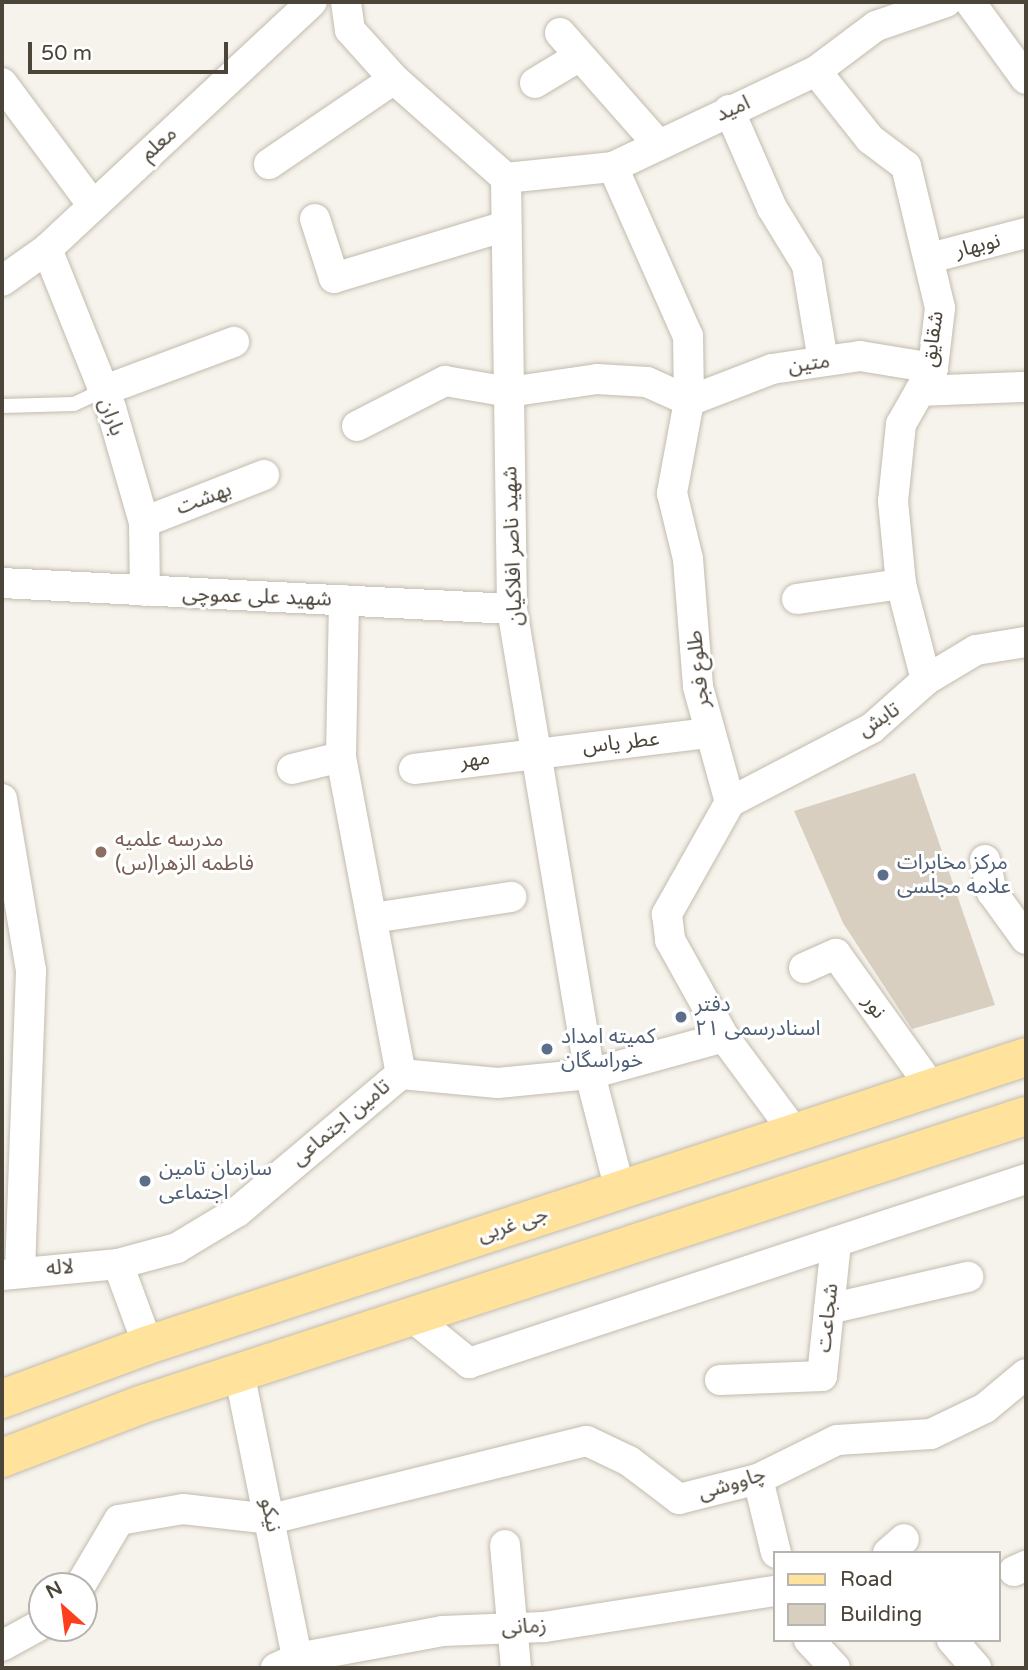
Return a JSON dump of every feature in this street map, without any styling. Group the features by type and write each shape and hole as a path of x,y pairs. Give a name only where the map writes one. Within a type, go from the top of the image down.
{"main road":[{"name":"جی غربی","path":"2,1399 148,1345 1026,1057"},
{"path":"2,1458 239,1372 1026,1116"}],"street":[{"name":"معلم","path":"2,281 47,249 92,204 312,2"},
{"path":"346,2 350,30 394,79 506,178"},
{"name":"امید","path":"506,178 613,167 816,71 876,26 946,2"},
{"path":"970,2 1026,79"},
{"path":"560,33 658,144"},
{"path":"535,83 580,56"},
{"name":"شقایق","path":"816,71 870,139 906,166 940,309 927,379 901,424 893,501 901,584 926,680"},
{"path":"269,164 394,79"},
{"path":"2,83 92,204"},
{"path":"729,110 772,208 807,265 822,362"},
{"name":"طلوع فجر","path":"613,167 688,336 689,401 672,493 688,559 707,733 730,802"},
{"name":"شهید ناصر افلاکیان","path":"506,178 512,609 590,1074 620,1191"},
{"path":"315,219 334,278 506,226"},
{"name":"نوبهار","path":"930,258 1026,233"},
{"name":"باران","path":"47,249 102,391 144,522 145,591"},
{"path":"102,391 234,342"},
{"name":"متین","path":"689,401 772,369 860,356 927,379 1026,387"},
{"path":"357,426 445,381 509,392 597,379 647,382 689,401"},
{"name":"بهشت","path":"144,522 264,475"},
{"name":"شهید علی عموچی","path":"2,583 512,609"},
{"path":"797,599 901,584"},
{"path":"344,600 341,757 401,1074"},
{"name":"تابش","path":"730,802 872,728 926,680 976,650 1026,642"},
{"name":"عطر یاس","path":"536,752 707,733"},
{"name":"مهر","path":"414,769 536,752"},
{"path":"292,769 341,757"},
{"path":"2,800 31,971 11,1273"},
{"path":"730,802 667,914 670,940 723,1037 795,1133"},
{"path":"985,860 992,892 1026,939"},
{"path":"373,918 511,897"},
{"name":"نور","path":"804,968 836,954 932,1088"},
{"name":"تامین اجتماعی","path":"118,1264 177,1248 237,1212 401,1074 498,1083 590,1074 723,1037"},
{"path":"411,1316 470,1363 1026,1180"},
{"name":"شجاعت","path":"720,1380 822,1377 836,1242"},
{"path":"118,1264 148,1345"},
{"name":"لاله","path":"11,1273 118,1264"},
{"path":"829,1308 968,1277"},
{"name":"نیکو","path":"239,1372 271,1519 287,1663"},
{"name":"چاووشی","path":"271,1519 587,1441 629,1461 679,1499 758,1479 837,1440 931,1434 985,1408 1026,1374"},
{"path":"758,1479 776,1551"},
{"path":"88,1572 119,1520 183,1508 271,1519"},
{"path":"505,1545 516,1668"},
{"name":"زمانی","path":"287,1663 442,1631 513,1628 772,1591"},
{"path":"2,1646 28,1632"},
{"path":"811,1642 835,1668"},
{"path":"954,1642 976,1668"}],"lane":[{"path":"2,406 74,404 102,391"}],"building":[{"path":"915,773 995,1005 912,1029 843,923 794,811"}],"place":[{"name":"مدرسه علمیه فاطمه الزهرا(س)","path":"101,852"},
{"name":"مرکز مخابرات علامه مجلسی","path":"883,875"},
{"name":"دفتر اسنادرسمی ۲۱","path":"681,1017"},
{"name":"کمیته امداد خوراسگان","path":"547,1049"},
{"name":"سازمان تامین اجتماعی","path":"145,1181"}]}
